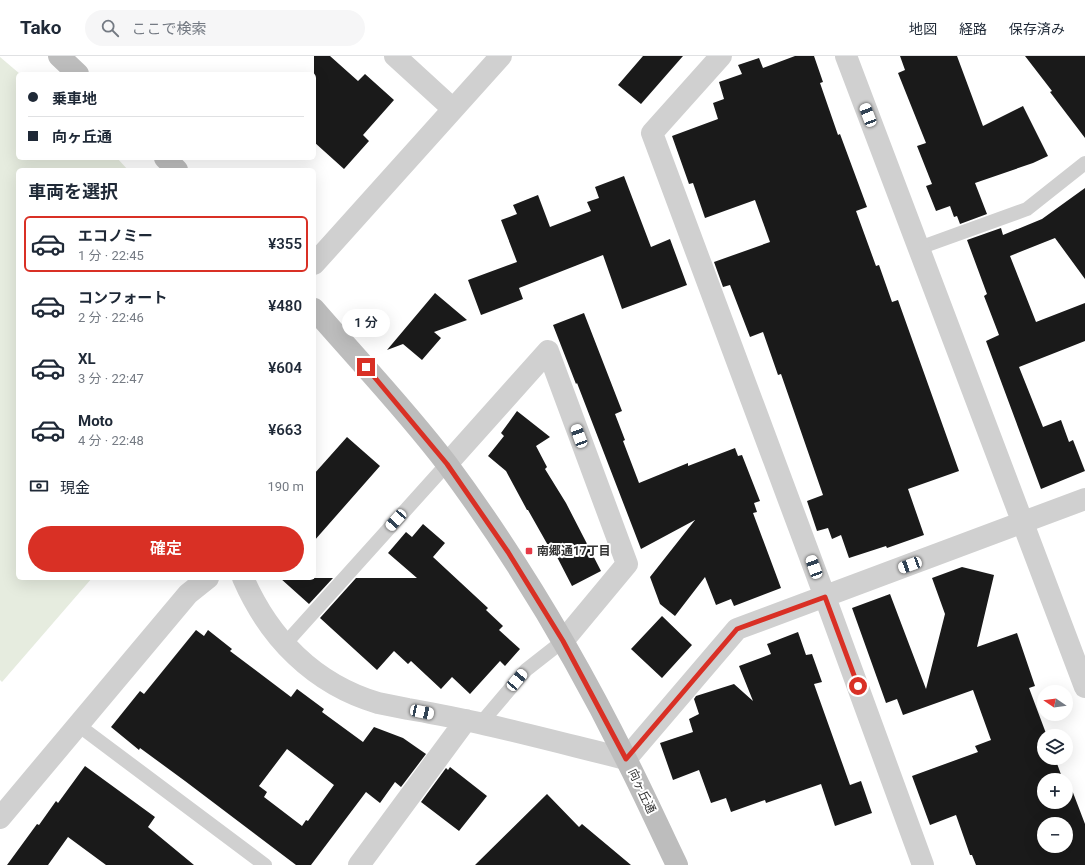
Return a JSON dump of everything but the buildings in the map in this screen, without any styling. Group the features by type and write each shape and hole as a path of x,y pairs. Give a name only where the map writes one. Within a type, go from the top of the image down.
{"street":[{"path":"60,56 76,72"},
{"path":"395,56 453,109"},
{"path":"316,262 501,56"},
{"path":"721,56 652,133 923,865"},
{"path":"846,56 1085,687"},
{"path":"166,160 175,168"},
{"name":"向ヶ丘通","path":"320,316 377,378 447,464 508,552 563,641 626,759 673,863"},
{"path":"447,464 548,351 627,564 563,641"},
{"path":"244,580 252,599 266,621 285,644 308,667 340,688 378,703 473,722 626,759 737,629 1085,500"},
{"path":"0,818 188,594 206,580"},
{"path":"359,865 473,722"}],"lane":[{"path":"919,248 1027,209 1085,162"},
{"path":"285,644 447,464"},
{"path":"473,722 526,670 563,641"},
{"path":"78,725 265,865"}],"shaded area":[{"path":"0,57 18,72 16,72 16,160 119,160 126,168 16,168 16,580 90,580 2,682 0,680"}],"place":[{"name":"南郷通17丁目","path":"529,551"}],"route":[{"path":"366,367 377,378 447,464 508,552 563,641 626,759 737,629 825,597 858,686"}]}
